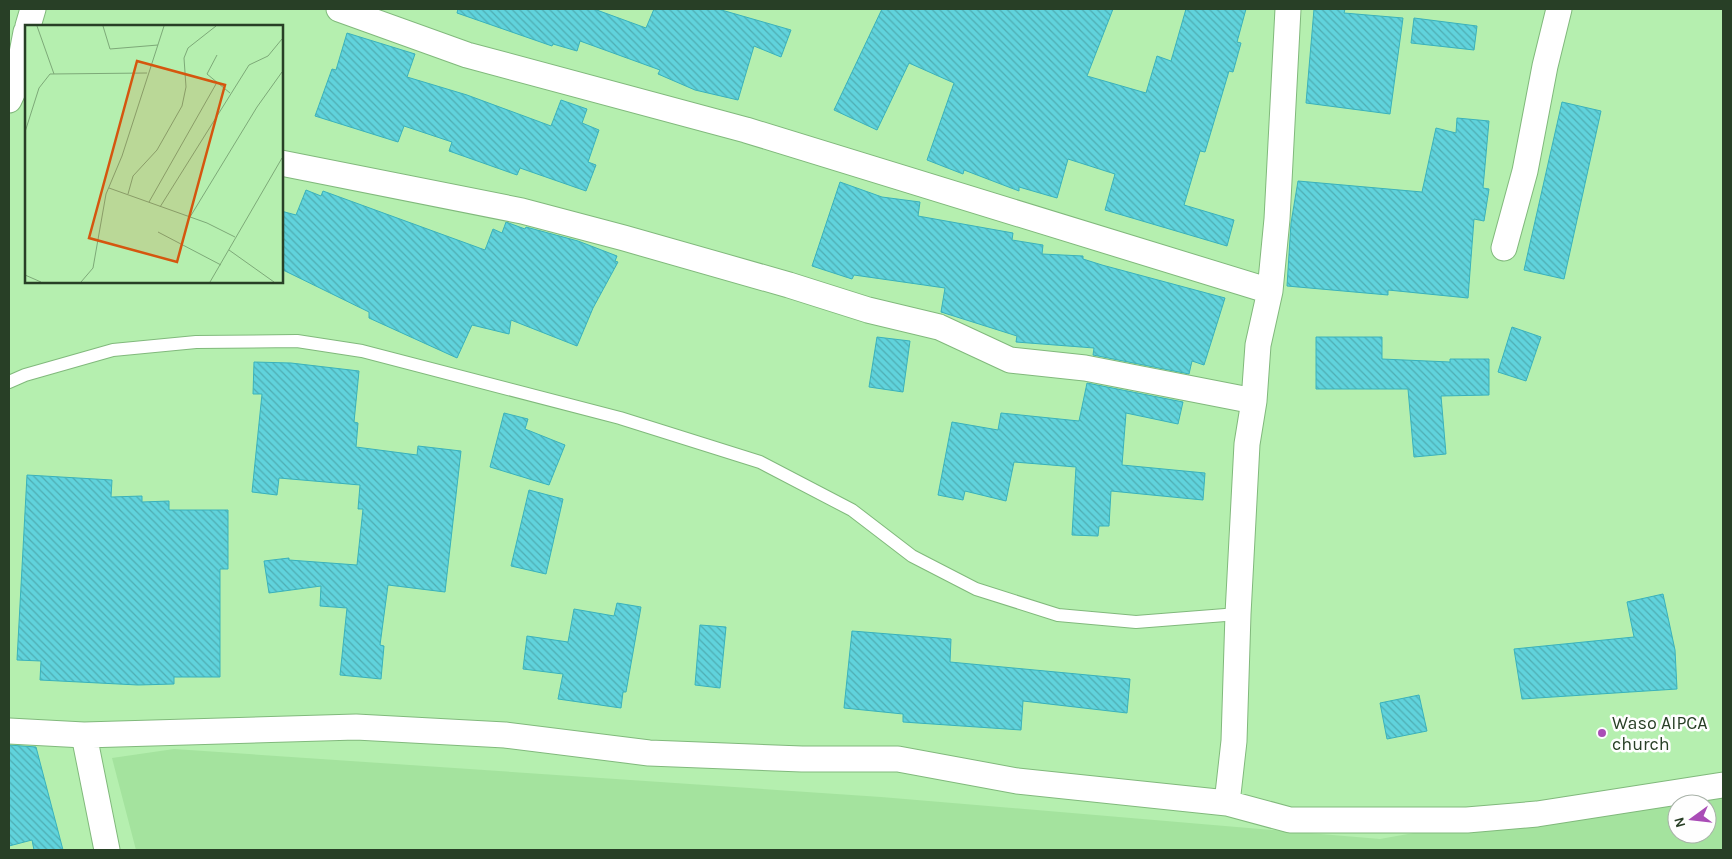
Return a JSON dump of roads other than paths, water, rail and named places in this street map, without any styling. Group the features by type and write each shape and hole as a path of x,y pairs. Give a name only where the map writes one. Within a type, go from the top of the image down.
{"street":[{"path":"28,25 33,9"},
{"path":"339,9 467,55 746,130 1270,291"},
{"path":"1227,803 1234,741 1238,614 1247,444 1254,401 1258,345 1270,291 1277,219 1288,9"},
{"path":"1504,248 1525,172 1545,66 1560,9"},
{"path":"17,91 25,39"},
{"path":"282,163 522,212 624,238 868,310 939,327 1010,360 1085,368 1254,401"},
{"path":"9,731 84,735 356,727 505,735 649,753 802,759 898,759 1017,782 1227,803 1290,820 1467,820 1537,814 1723,786"},
{"path":"84,735 107,850"}],"lane":[{"path":"9,382 33,373 122,349 196,342 297,341 362,351 620,418 760,462 852,510 912,556 976,589 1058,614 1136,622 1238,614"}],"place":[{"name":"Waso AIPCA church","path":"1602,733"}]}
